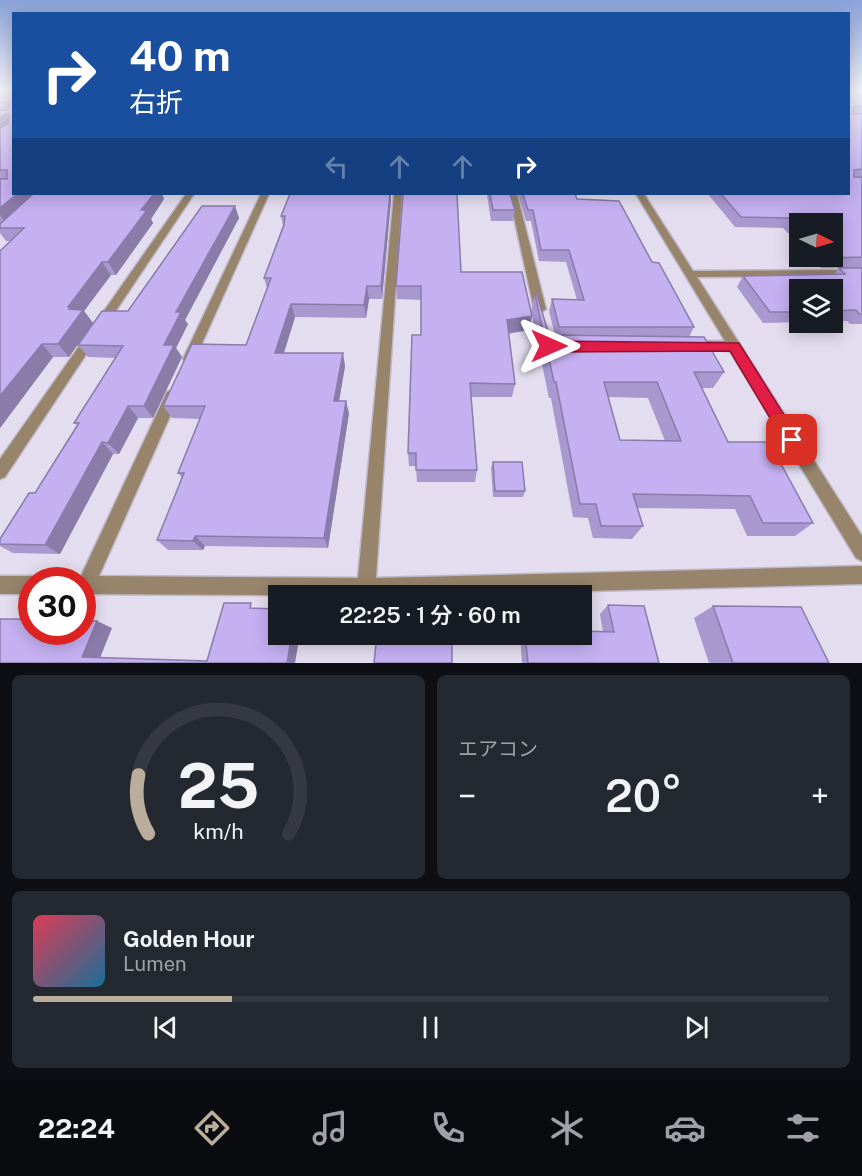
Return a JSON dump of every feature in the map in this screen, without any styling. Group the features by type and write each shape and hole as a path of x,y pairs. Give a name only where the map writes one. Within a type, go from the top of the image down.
{"street":[{"path":"0,472 189,195"},
{"path":"92,567 265,195"},
{"path":"366,585 398,195"},
{"path":"513,195 543,323"},
{"path":"641,195 862,552"},
{"path":"688,274 862,273"},
{"path":"676,346 734,346"},
{"path":"449,585 862,575"},
{"path":"0,585 18,585"},
{"path":"96,585 268,586"}],"building":[{"path":"12,122 12,195 16,195 0,208 0,179 7,179 7,170 0,170 0,128"},
{"path":"850,122 862,122 862,169 854,170 854,177 862,177 862,257 843,258 843,213 789,213 789,218 741,217 722,195 850,195"},
{"path":"32,195 153,195 141,210 147,210 108,262 102,262 68,307 83,310 58,344 42,344 0,396 0,251 24,228 0,228 0,224"},
{"path":"290,195 390,195 381,286 367,286 364,305 291,304 275,353 343,353 334,401 346,401 324,538 195,536 193,541 157,540 184,473 178,473 205,406 163,406 192,344 246,345 271,278 264,278 284,225 285,216 281,216"},
{"path":"403,195 457,195 461,272 522,272 532,316 507,320 515,384 470,383 477,470 416,470 416,453 408,453 412,335 421,335 421,286 396,286"},
{"path":"490,195 510,195 515,210 493,210"},
{"path":"523,195 575,195 577,199 619,201 652,262 659,263 694,327 559,327 552,299 584,300 569,250 541,250 533,210 528,210"},
{"path":"202,206 235,206 176,312 181,312 164,345 174,345 144,406 128,406 108,443 102,442 45,545 0,544 0,539 29,493 35,493 79,423 74,423 123,346 78,345 102,311 128,311"},
{"path":"839,268 862,268 862,314 856,310 843,311 843,279 789,279 789,312 770,312 743,276 845,274"},
{"path":"535,294 549,335 704,337 724,372 694,372 728,442 769,442 813,523 763,523 750,496 633,494 643,526 601,526 596,504 580,504 556,382 554,382","holes":["604,382 657,382 681,441 620,440"]},
{"path":"493,462 522,462 525,491 495,491"},
{"path":"224,603 251,603 250,608 268,609 268,645 290,645 287,663 0,663 0,619 18,619 18,645 87,645 82,657 207,661"},
{"path":"608,605 644,606 659,663 528,663 526,645 592,645 592,631 614,632"},
{"path":"713,606 801,607 829,663 733,663"},
{"path":"376,645 452,645 452,663 374,663"}],"route":[{"path":"549,346 734,346 792,440"}]}
